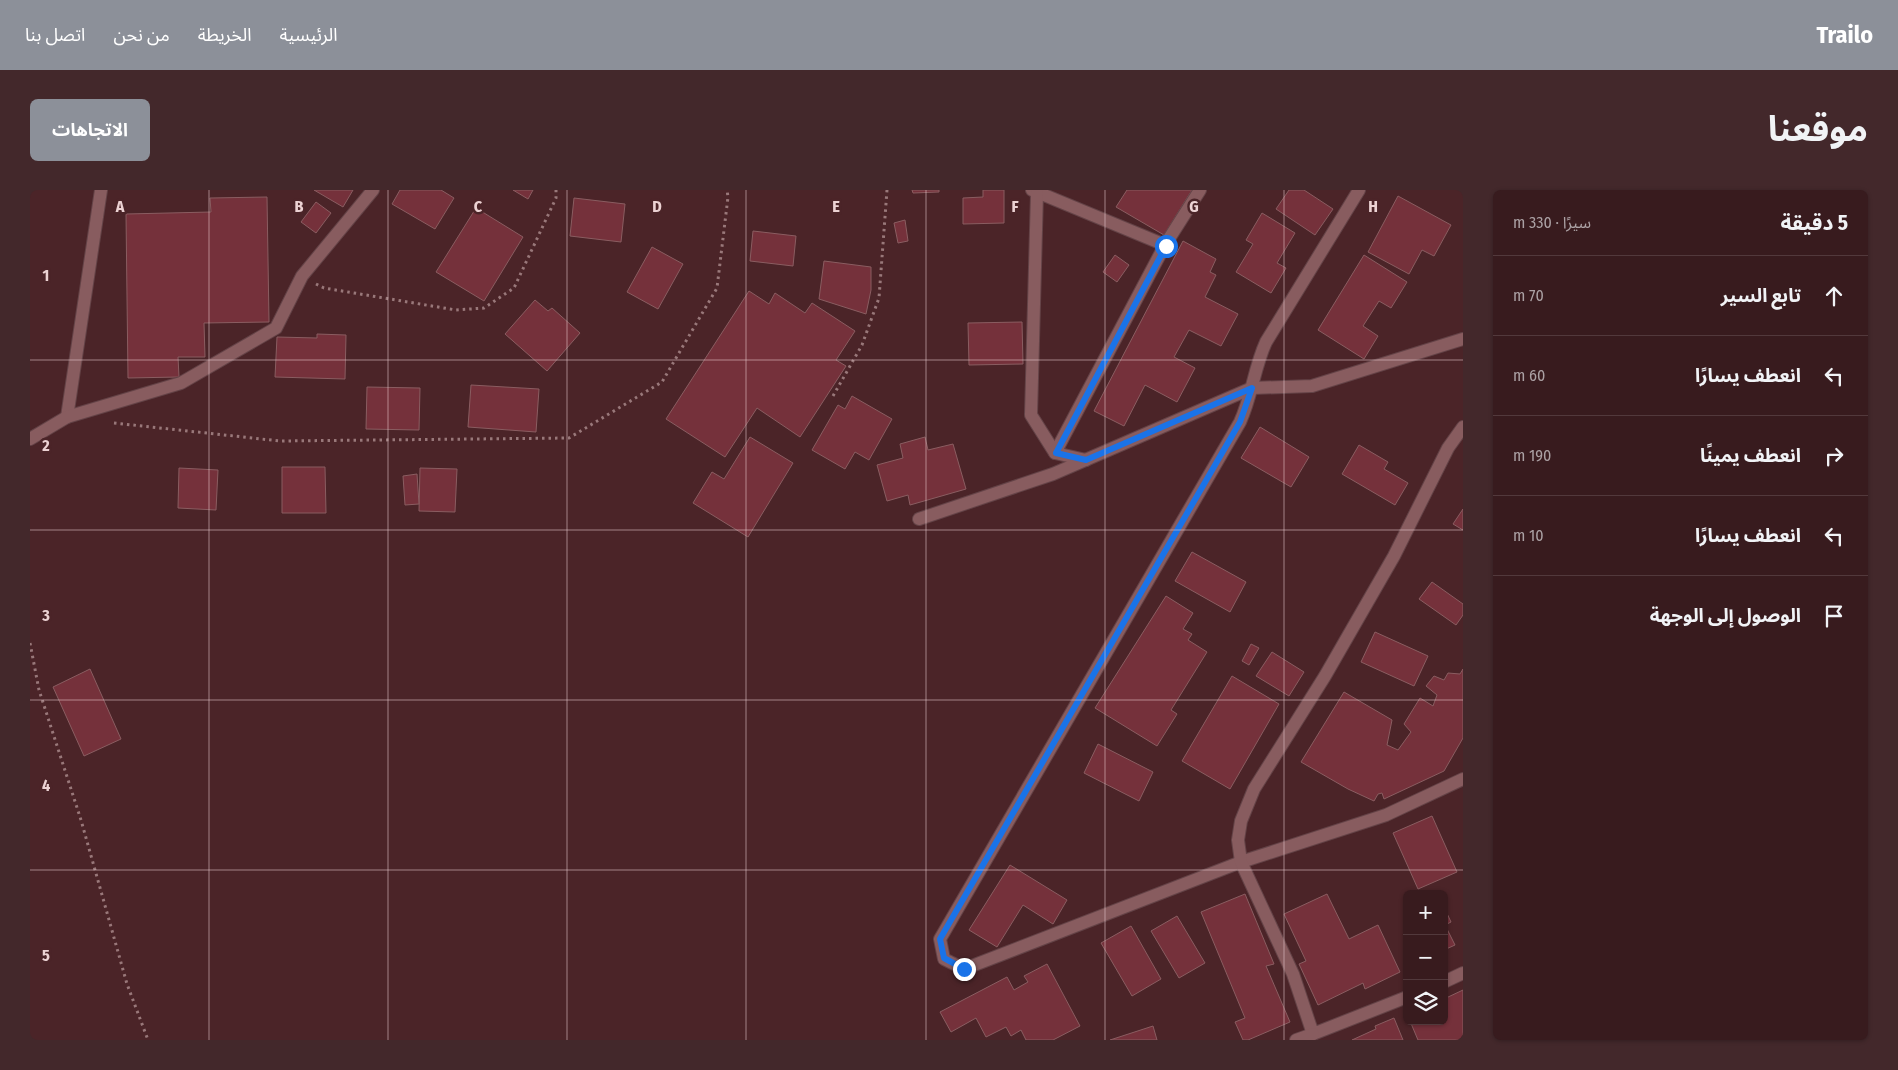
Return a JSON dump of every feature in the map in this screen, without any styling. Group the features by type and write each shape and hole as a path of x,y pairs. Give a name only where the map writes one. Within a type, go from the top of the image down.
{"street":[{"path":"67,417 101,190"},
{"path":"30,439 67,417 181,383 276,328 302,276 374,190"},
{"path":"1056,453 1166,246 1200,190"},
{"path":"1359,190 1266,342 1256,366 1252,388 1240,422 940,939 944,958 964,969 1241,862 1386,815 1463,779"},
{"path":"1086,460 1056,453 1031,414 1034,191 1166,246"},
{"path":"919,519 1053,474 1252,388 1312,386 1463,339"},
{"path":"1313,1034 1293,974 1241,862 1238,840 1241,821 1254,789 1325,676 1394,556 1448,448 1463,427"},
{"path":"1448,980 1463,974"},
{"path":"1296,1040 1403,999"}],"path":[{"path":"302,276 324,288 456,310 484,308 514,288 556,198 556,190"},
{"path":"106,422 280,441 569,438 662,382 717,288 728,197 727,190"},
{"path":"833,396 862,345 879,298 887,190"},
{"path":"30,643 38,690 81,820 127,984 148,1040"}],"building":[{"path":"314,190 353,190 343,207"},
{"path":"400,190 441,190 454,198 435,229 392,204"},
{"path":"513,190 533,190 528,199"},
{"path":"912,190 939,190 939,192 913,193"},
{"path":"983,190 1004,190 1004,223 963,224 963,198 983,197"},
{"path":"1127,190 1192,190 1164,235 1116,207"},
{"path":"1289,190 1304,190 1333,209 1315,235 1276,209"},
{"path":"1398,196 1451,225 1434,256 1422,250 1409,274 1368,252"},
{"path":"267,197 269,322 204,323 205,357 178,357 179,377 128,378 126,214 211,212 210,198"},
{"path":"574,198 625,204 621,242 570,236"},
{"path":"316,202 331,213 316,233 301,222"},
{"path":"476,208 523,237 484,301 436,272"},
{"path":"1262,213 1295,233 1277,263 1286,268 1271,293 1236,272 1253,244 1246,240"},
{"path":"905,220 908,241 898,243 894,223"},
{"path":"753,231 796,236 793,266 750,261"},
{"path":"1183,241 1216,259 1210,272 1216,275 1205,297 1238,314 1221,346 1189,330 1174,357 1195,368 1177,402 1145,385 1124,426 1094,411"},
{"path":"652,247 683,264 658,309 627,292"},
{"path":"1115,255 1129,265 1117,282 1103,272"},
{"path":"1364,255 1407,282 1391,308 1379,301 1363,326 1378,336 1364,359 1318,330"},
{"path":"824,261 871,267 871,290 866,314 819,299"},
{"path":"749,291 769,304 775,293 805,313 812,303 855,331 836,360 846,366 800,437 757,408 725,457 666,419"},
{"path":"535,300 548,311 552,308 580,333 547,371 505,334"},
{"path":"1022,322 1023,364 969,365 968,323"},
{"path":"317,334 346,335 345,379 275,377 277,337 317,338"},
{"path":"471,385 539,389 536,432 468,427"},
{"path":"367,387 420,388 419,430 366,429"},
{"path":"852,396 892,419 869,460 855,452 845,469 812,450 838,405 845,409"},
{"path":"1260,427 1309,457 1291,487 1241,458"},
{"path":"750,437 793,463 748,537 693,503 712,472 724,479"},
{"path":"925,437 928,450 953,444 966,489 910,505 908,495 887,501 877,465 903,458 900,444"},
{"path":"1359,445 1388,462 1384,469 1408,483 1395,505 1342,474"},
{"path":"282,467 325,467 326,513 282,513"},
{"path":"179,468 218,470 216,510 178,508"},
{"path":"420,468 457,469 455,512 419,511"},
{"path":"417,474 419,504 405,505 403,476"},
{"path":"1463,509 1463,530 1453,524"},
{"path":"1192,552 1246,582 1230,612 1175,581"},
{"path":"1432,582 1463,604 1463,615 1456,625 1419,599"},
{"path":"1166,596 1193,613 1183,629 1192,634 1188,640 1207,652 1171,710 1177,714 1157,746 1095,708"},
{"path":"1375,632 1428,656 1414,686 1361,662"},
{"path":"1251,644 1259,648 1249,665 1242,661"},
{"path":"1272,652 1304,672 1289,696 1256,676"},
{"path":"90,669 121,739 84,756 53,687"},
{"path":"1463,669 1463,738 1444,771 1384,799 1382,793 1378,794 1374,801 1348,789 1301,762 1344,692 1392,720 1387,745 1398,750 1411,732 1404,724 1420,698 1433,706 1437,695 1426,686 1434,676 1444,680 1448,673 1460,674"},
{"path":"1232,676 1279,704 1230,789 1182,761"},
{"path":"1098,744 1153,772 1139,801 1084,773"},
{"path":"1432,816 1457,872 1418,889 1393,833"},
{"path":"1010,865 1067,900 1053,924 1023,905 997,947 969,930"},
{"path":"1245,894 1274,964 1266,966 1290,1022 1248,1040 1243,1040 1235,1022 1245,1018 1201,912"},
{"path":"1327,894 1349,939 1378,925 1400,972 1365,989 1363,983 1318,1005 1299,964 1306,961 1284,914"},
{"path":"1177,916 1205,963 1179,978 1151,931"},
{"path":"1131,926 1161,979 1132,996 1101,943"},
{"path":"1448,931 1455,945 1448,948"},
{"path":"1047,964 1080,1026 1053,1040 1026,1040 1021,1030 1011,1036 1006,1027 986,1037 976,1018 951,1032 940,1012 1007,977 1014,990 1028,982 1024,976"},
{"path":"1463,990 1463,1040 1418,1040 1412,1025 1448,1025 1448,997"},
{"path":"1394,1018 1403,1040 1352,1040 1376,1029 1375,1026"},
{"path":"1153,1026 1157,1040 1110,1040"}],"route":[{"path":"964,969 944,958 940,939 1240,422 1252,388 1086,460 1056,453 1166,246"}]}
